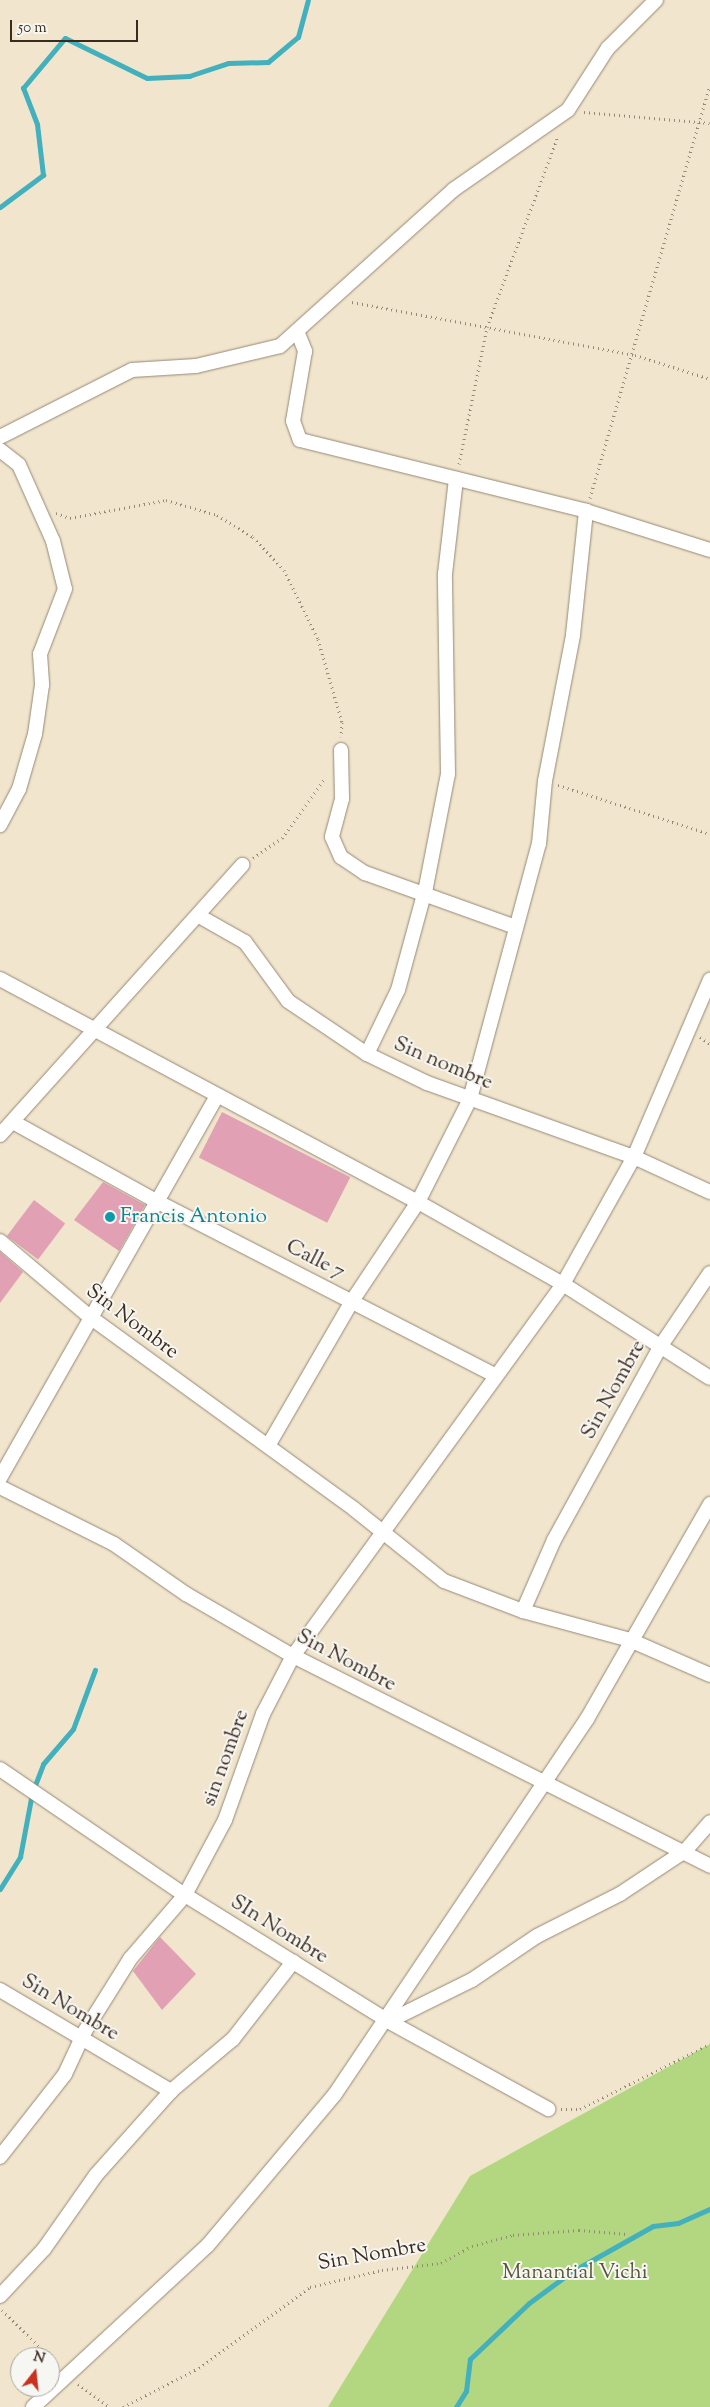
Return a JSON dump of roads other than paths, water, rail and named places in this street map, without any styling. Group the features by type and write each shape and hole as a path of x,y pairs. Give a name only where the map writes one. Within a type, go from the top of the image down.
{"street":[{"path":"0,437 132,370 196,366 280,346 336,298 453,190 568,110 608,48 656,0"},
{"path":"297,331 305,351 293,421 300,440 586,511 710,550"},
{"path":"0,450 20,466 53,541 65,589 40,654 42,685 35,734 19,789 0,825"},
{"path":"367,1054 398,990 424,895 448,774 445,574 456,478"},
{"path":"268,1446 352,1301 418,1202 470,1099 539,844 545,781 573,635 586,511"},
{"path":"341,750 342,799 332,837 341,857 365,873 516,927"},
{"path":"0,1135 242,865"},
{"name":"Sin nombre","path":"198,916 245,942 288,1001 367,1054 470,1099 634,1157 710,1192"},
{"path":"0,979 418,1202 563,1284 710,1378"},
{"name":"sin nombre","path":"0,2156 66,2074 82,2037 130,1959 185,1896 225,1820 263,1714 293,1656 494,1375 563,1284 634,1157 710,980"},
{"path":"0,1478 217,1096"},
{"name":"Calle 7","path":"13,1122 156,1201 494,1375"},
{"name":"Sin Nombre","path":"0,1241 90,1317 268,1446 444,1582 523,1611 630,1640 710,1675"},
{"name":"Sin Nombre","path":"523,1611 554,1540 660,1347 710,1274"},
{"name":"Sin Nombre","path":"0,1487 114,1544 186,1594 293,1656 542,1783 685,1851 710,1866"},
{"path":"33,2407 208,2246 334,2094 388,2021 542,1783 587,1718 630,1640 710,1504"},
{"name":"SIn Nombre","path":"0,1769 185,1896 388,2021 548,2109"},
{"path":"388,2021 472,1980 538,1936 620,1894 685,1851 710,1822"},
{"name":"Sin Nombre","path":"0,2296 44,2249 96,2174 170,2091 233,2039 293,1962"},
{"name":"Sin Nombre","path":"0,1990 170,2091"}],"waterway":[{"path":"0,207 43,175 37,124 23,88 65,38 147,78 189,76 228,63 268,62 298,37 308,0"},
{"path":"0,1889 20,1857 32,1793 43,1764 73,1729 95,1670"},
{"path":"456,2407 466,2391 470,2359 529,2303 571,2272 653,2226 678,2223 710,2209"}],"place":[{"name":"Francis Antonio","path":"110,1217"}],"park label":[{"name":"Manantial Vichi","path":"575,2273"}]}
